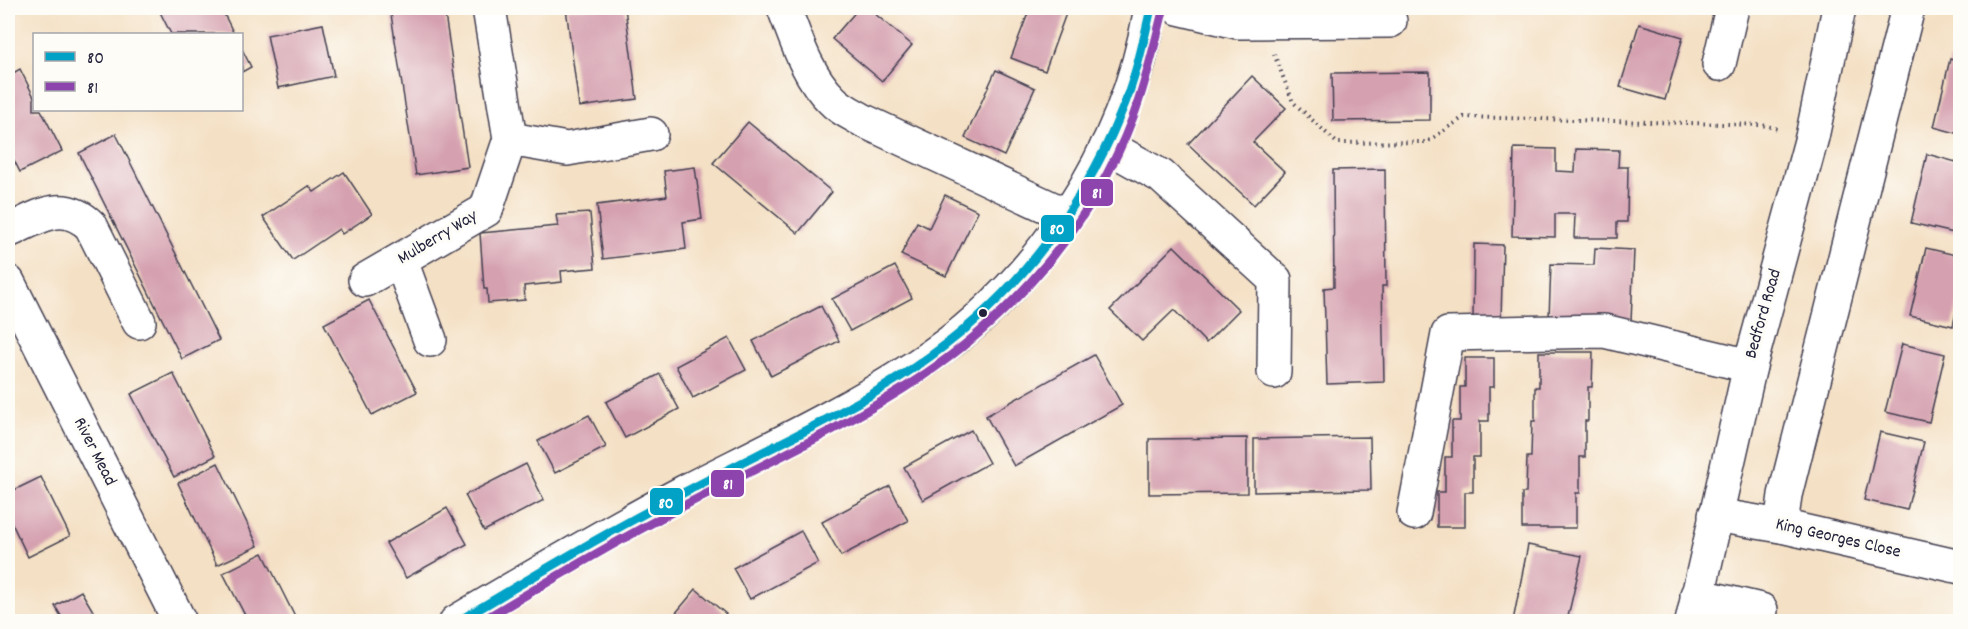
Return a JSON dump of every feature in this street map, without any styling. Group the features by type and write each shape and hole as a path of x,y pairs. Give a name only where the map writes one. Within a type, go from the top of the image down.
{"street":[{"name":"Mulberry Way","path":"365,280 486,210 510,139 489,8"},
{"path":"784,8 800,50 814,77 832,101 864,121 1068,216"},
{"path":"456,621 608,532 864,398 917,366 984,314 1042,251 1089,182 1107,146 1135,75 1151,8"},
{"path":"1178,8 1237,21 1390,21"},
{"path":"1719,63 1732,8"},
{"name":"Bedford Road","path":"1695,608 1750,366 1812,137 1839,8"},
{"path":"1781,526 1788,484 1908,8"},
{"path":"510,139 567,149 651,134"},
{"path":"1107,146 1161,176 1275,280 1274,372"},
{"path":"8,231 50,212 62,211 83,218 91,226 139,322"},
{"path":"401,261 430,340"},
{"name":"River Mead","path":"8,282 180,621"},
{"path":"1414,513 1448,334 1605,331 1750,366"},
{"name":"King Georges Close","path":"1715,515 1781,526 1960,567"},
{"path":"1695,608 1761,610 1759,621"}],"path":[{"path":"1272,51 1293,102 1337,143 1427,142 1464,117 1762,124 1787,131"}],"building":[{"path":"158,8 221,8 234,33 170,33"},
{"path":"390,8 444,8 468,167 416,175"},
{"path":"566,8 625,8 637,99 579,107"},
{"path":"859,8 868,8 912,45 882,81 832,39"},
{"path":"1030,8 1068,8 1045,71 1011,58"},
{"path":"323,24 334,76 278,88 267,35"},
{"path":"1639,24 1683,37 1665,100 1620,87"},
{"path":"243,51 251,67 243,71"},
{"path":"1950,59 1960,62 1960,134 1934,127"},
{"path":"20,69 33,95 33,111 42,111 62,151 20,172 8,148 8,76"},
{"path":"996,70 1035,88 1004,156 965,138"},
{"path":"1430,72 1430,120 1333,121 1332,73"},
{"path":"1252,76 1286,108 1253,142 1285,172 1254,205 1188,144"},
{"path":"748,122 832,192 798,233 713,163"},
{"path":"116,134 219,340 182,359 79,153"},
{"path":"1514,148 1556,149 1556,171 1575,172 1576,149 1619,150 1618,167 1628,167 1627,222 1617,222 1617,238 1574,238 1575,214 1555,214 1555,237 1512,236"},
{"path":"1927,154 1960,163 1960,206 1954,233 1911,223"},
{"path":"695,167 702,219 683,222 686,249 603,259 597,205 667,196 664,171"},
{"path":"1385,169 1386,286 1382,286 1384,382 1327,384 1324,288 1334,287 1333,170"},
{"path":"344,172 372,214 342,234 339,229 293,260 263,217 309,186 314,192"},
{"path":"945,195 978,211 946,276 901,255 917,222 929,228"},
{"path":"590,213 595,268 561,271 562,282 524,286 525,300 488,303 487,289 484,289 480,233 558,226 556,215"},
{"path":"1474,244 1503,245 1501,319 1473,318"},
{"path":"1174,246 1239,310 1206,343 1174,310 1142,341 1110,310"},
{"path":"1595,248 1634,250 1631,322 1549,318 1551,264 1594,265"},
{"path":"1926,248 1960,256 1960,294 1953,326 1910,316"},
{"path":"895,266 912,298 850,331 832,299"},
{"path":"369,300 417,392 372,415 324,324"},
{"path":"821,306 839,341 771,376 753,341"},
{"path":"729,338 746,370 693,398 676,366"},
{"path":"1902,344 1945,354 1929,422 1885,412"},
{"path":"1539,352 1593,352 1592,387 1588,387 1588,421 1585,421 1585,457 1580,457 1580,493 1576,493 1576,528 1522,528 1522,493 1526,493 1527,457 1531,457 1532,421 1535,421 1535,387 1539,387"},
{"path":"1094,355 1122,405 1014,466 986,416"},
{"path":"1465,358 1494,358 1494,387 1489,387 1489,421 1480,421 1480,457 1473,457 1473,492 1465,492 1465,527 1437,527 1437,492 1445,492 1445,457 1452,457 1452,421 1460,421 1460,387 1465,387"},
{"path":"173,373 215,456 174,477 131,394"},
{"path":"660,374 679,409 625,438 606,402"},
{"path":"589,415 606,447 555,473 538,441"},
{"path":"971,430 989,463 923,500 904,467"},
{"path":"1880,432 1924,442 1907,510 1864,500"},
{"path":"1370,437 1371,490 1254,492 1254,439"},
{"path":"1247,438 1247,493 1149,494 1149,439"},
{"path":"218,463 258,546 217,565 178,483"},
{"path":"526,464 544,500 484,531 465,495"},
{"path":"41,477 70,536 28,557 8,515 8,493"},
{"path":"890,486 908,521 841,556 822,522"},
{"path":"447,508 467,544 406,578 386,543"},
{"path":"801,531 818,563 750,599 733,568"},
{"path":"1528,545 1582,556 1567,621 1513,621"},
{"path":"263,553 297,621 248,621 223,573"},
{"path":"696,589 726,614 719,621 669,621"},
{"path":"81,591 96,616 87,621 64,621 55,606"}],"transit line":[{"name":"80","path":"457,622 627,523 888,385 948,343 980,316 1009,287 1061,224 1103,153 1130,89 1151,8"},
{"name":"81","path":"480,622 636,531 865,412 921,377 988,325 1047,263 1073,229 1096,193 1133,117 1146,78 1163,11"}]}
